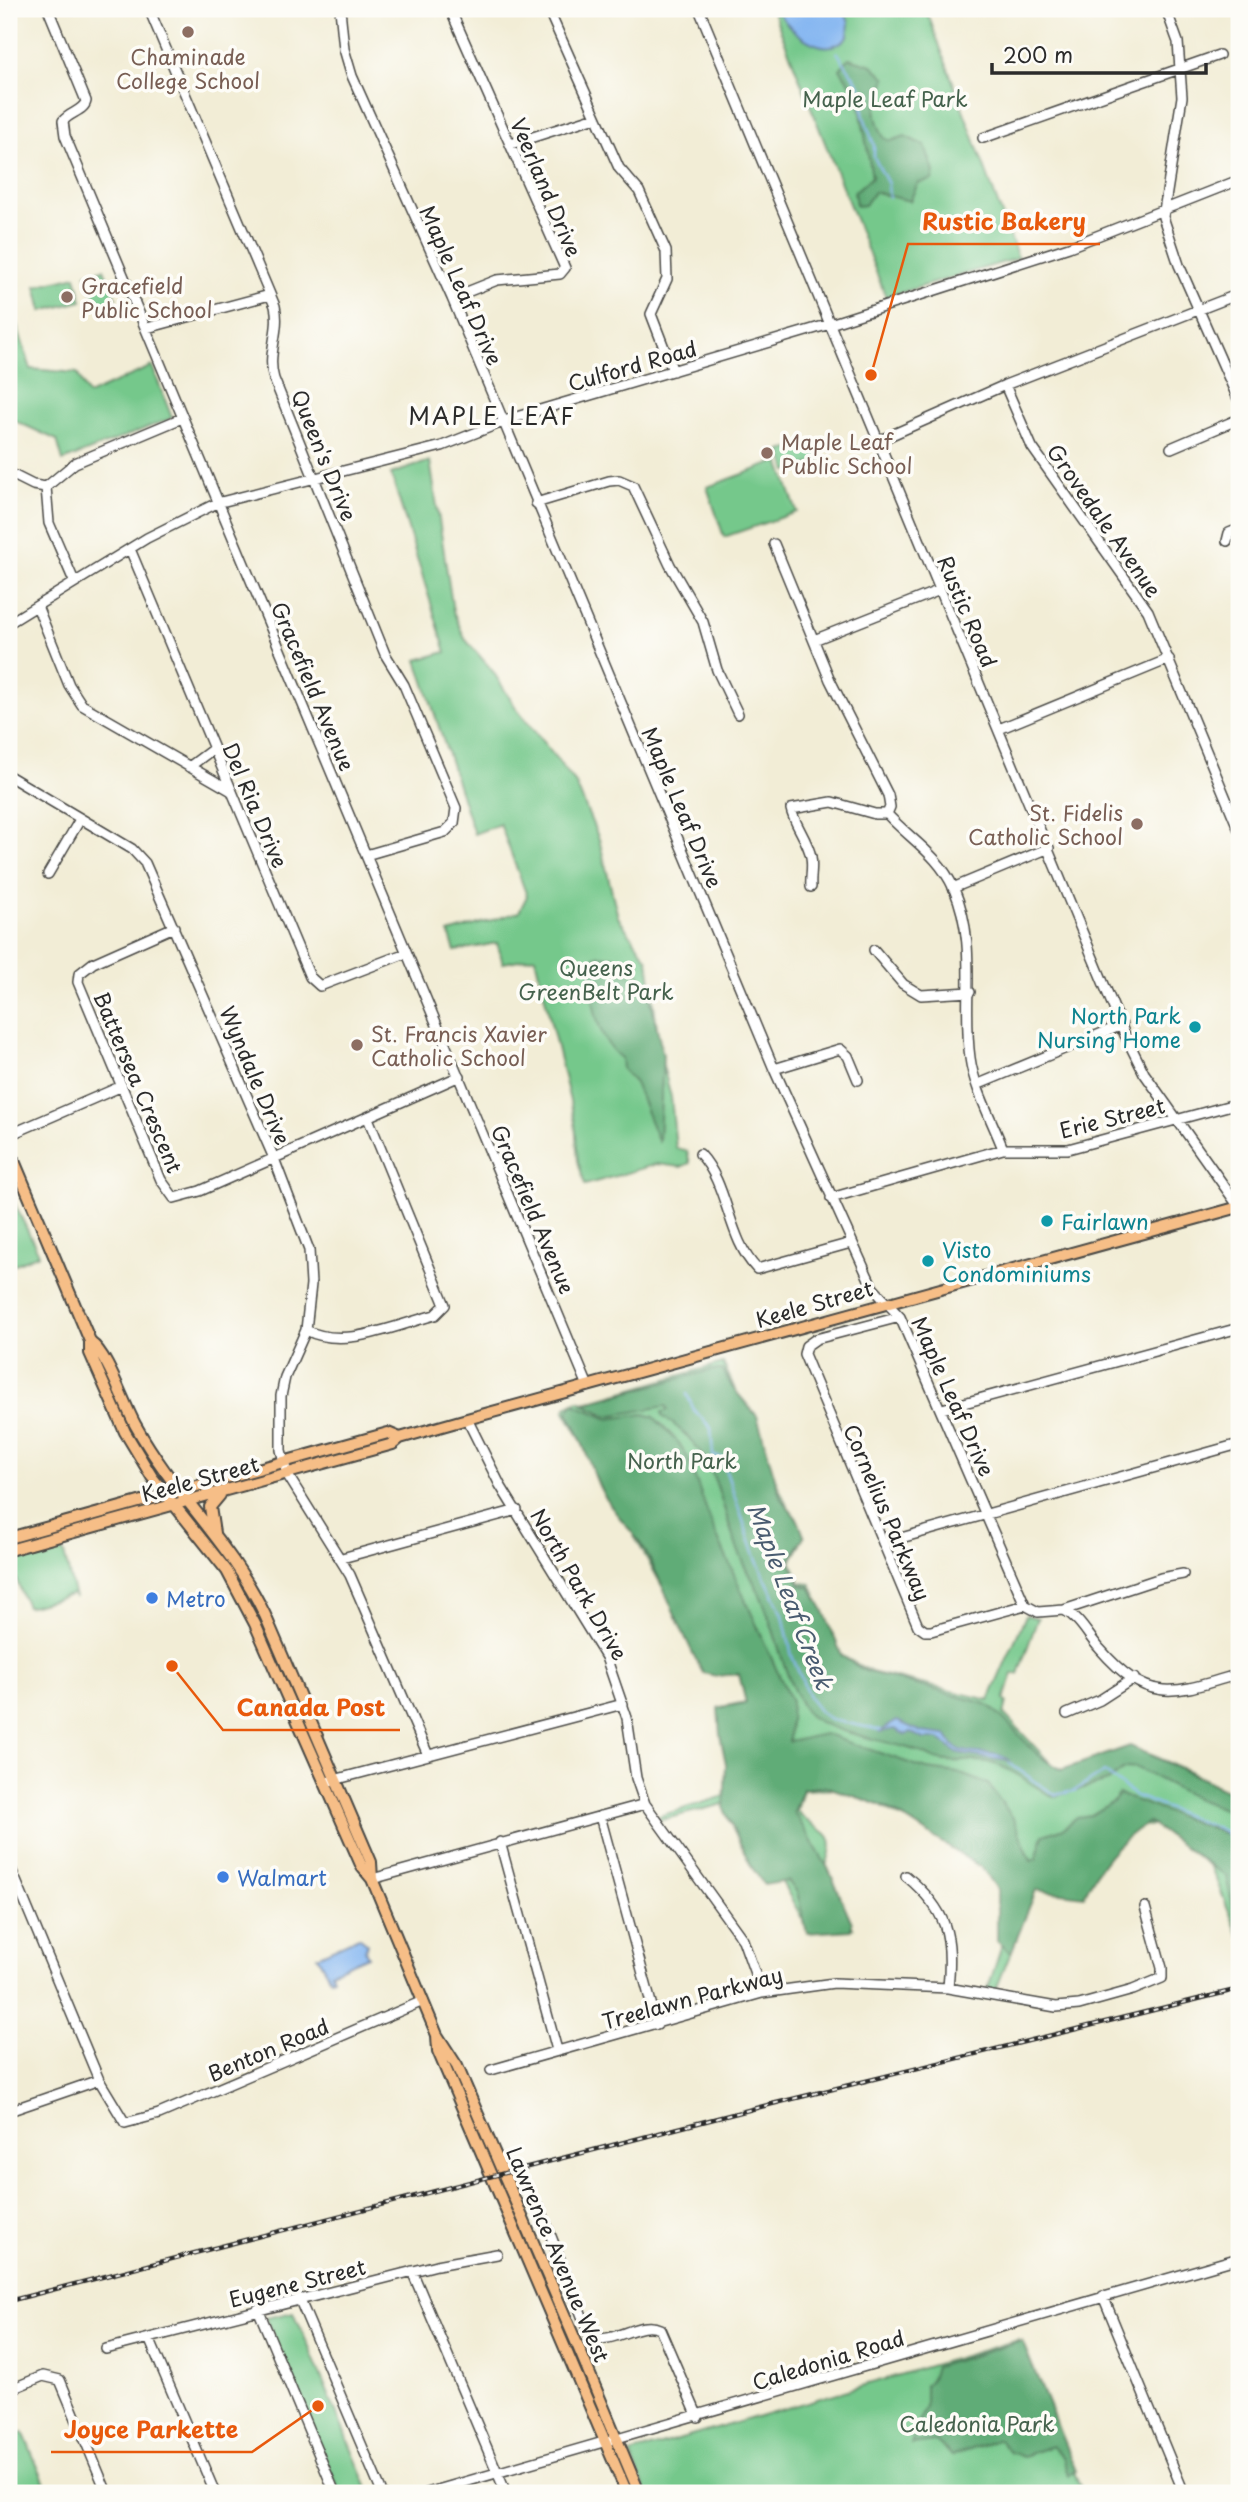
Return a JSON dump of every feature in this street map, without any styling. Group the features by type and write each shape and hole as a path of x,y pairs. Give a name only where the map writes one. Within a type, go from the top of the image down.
{"main road":[{"name":"Lawrence Avenue West","path":"9,1149 91,1343 90,1353 113,1408 152,1477 227,1571 330,1781"},
{"name":"Keele Street","path":"9,1550 222,1493 393,1444 400,1438 885,1302 1239,1207"},
{"name":"Lawrence Avenue West","path":"91,1343 101,1349 132,1420 156,1461 247,1577 265,1615 362,1867 372,1879 437,2035 462,2079 618,2439 636,2493"},
{"name":"Keele Street","path":"9,1538 388,1433 400,1438"},
{"path":"136,1502 148,1493 152,1477"},
{"path":"214,1534 211,1502 222,1493"},
{"path":"61,1523 65,1535"},
{"path":"255,1624 265,1615"},
{"name":"Lawrence Avenue West","path":"437,2035 438,2050 627,2493"}],"street":[{"name":"Gracefield Avenue","path":"48,9 86,101 83,107 68,114 63,121 65,136 588,1386"},
{"name":"Queen's Drive","path":"149,9 270,295 277,316 270,367 386,656 404,685 456,811 454,824 445,832 366,855"},
{"name":"Maple Leaf Drive","path":"340,9 344,49 352,76 452,298 774,1069 873,1288 901,1317 1025,1605"},
{"name":"Veerland Drive","path":"450,9 565,270 490,281 452,298"},
{"path":"548,9 619,167 643,198 666,251 669,265 667,279 651,314 673,371"},
{"name":"Rustic Road","path":"699,9 1122,1025 1144,1073 1239,1207"},
{"path":"1166,9 1178,42 1182,97 1165,208 1167,232 1239,401"},
{"path":"984,138 1219,55"},
{"path":"511,144 596,117"},
{"name":"Culford Road","path":"9,623 74,581 217,503 442,446 503,422 830,324 1069,247 1239,180"},
{"path":"878,441 1005,385 1239,294"},
{"path":"147,328 270,295"},
{"name":"Grovedale Avenue","path":"1005,385 1031,447 1143,602 1239,830"},
{"path":"9,473 33,485 46,487 75,463 182,418"},
{"path":"1171,448 1239,419"},
{"path":"536,503 609,481 619,480 633,486 670,565 703,622 717,670 738,714"},
{"path":"46,487 49,523 74,581"},
{"path":"1227,541 1229,533 1239,529"},
{"path":"774,544 830,680 888,794 890,807 887,814"},
{"name":"Del Ria Drive","path":"130,549 230,790 314,982 320,986 335,982 406,953"},
{"path":"814,639 940,590"},
{"path":"37,606 77,700 88,710 104,716 230,790"},
{"path":"999,729 1169,659"},
{"path":"189,767 213,749"},
{"name":"Wyndale Drive","path":"9,776 79,821 139,855 174,927 273,1156 310,1255 311,1284 306,1330 285,1377 281,1396 279,1425 284,1463 287,1474 341,1558 428,1755"},
{"path":"811,887 811,856 791,809 832,802 875,814 887,814 928,850 953,888 968,940 970,1054 1003,1149"},
{"path":"48,874 79,821"},
{"path":"953,888 1049,848"},
{"name":"Battersea Crescent","path":"174,927 93,963 79,974 78,982 161,1180 174,1198 180,1199 273,1156"},
{"path":"874,950 903,984 921,995 970,992"},
{"path":"979,1084 1122,1025"},
{"path":"774,1069 840,1049 848,1056 858,1080"},
{"path":"273,1156 368,1118 460,1076"},
{"path":"9,1135 122,1086"},
{"name":"Erie Street","path":"831,1198 1003,1149 1068,1149 1239,1103"},
{"path":"306,1330 324,1336 345,1338 435,1315 445,1305 368,1118"},
{"path":"700,1154 710,1168 747,1254 757,1269 851,1243"},
{"name":"Keele Street","path":"806,1346 816,1339 901,1317"},
{"path":"942,1409 1239,1328"},
{"name":"Cornelius Parkway","path":"806,1346 804,1354 808,1366 916,1623 925,1631 1025,1605 1038,1612 1064,1609 1161,1578 1183,1574"},
{"name":"North Park Drive","path":"467,1419 487,1463 607,1657 623,1704 636,1778 645,1804 743,1940 762,1993"},
{"path":"883,1543 1239,1444"},
{"path":"341,1558 517,1510"},
{"path":"1064,1609 1079,1622 1100,1649 1134,1678 1155,1690 1172,1692 1239,1674"},
{"path":"1067,1714 1100,1700 1134,1678"},
{"path":"330,1781 623,1704"},
{"path":"372,1879 645,1804"},
{"path":"600,1816 656,2025"},
{"path":"500,1842 557,2050"},
{"path":"9,1864 99,2080 9,2111"},
{"path":"906,1876 933,1902 946,1924 951,1955 948,1988"},
{"name":"Treelawn Parkway","path":"491,2070 762,1993 834,1983 948,1988 1056,2007 1079,2005 1157,1982 1162,1978 1162,1968 1145,1907"},
{"name":"Benton Road","path":"99,2080 125,2123 153,2117 422,2001"},
{"path":"540,2208 589,2334 600,2339 648,2326 660,2329 698,2417"},
{"name":"Eugene Street","path":"106,2349 299,2298 470,2257 497,2254"},
{"name":"Caledonia Road","path":"428,2493 698,2417 1103,2295 1239,2258"},
{"path":"411,2271 506,2493"},
{"path":"1103,2295 1184,2493"},
{"path":"299,2298 382,2493"},
{"path":"258,2309 335,2493"},
{"path":"149,2338 215,2493"},
{"path":"9,2390 43,2376 60,2380 107,2493"}],"green space":[{"name":"Maple Leaf Park","path":"772,9 926,9 1018,258 886,297"},
{"path":"849,58 872,65 886,78 876,107 879,128 884,138 891,141 905,136 925,146 934,172 932,180 918,183 910,201 874,192 865,205 856,206 854,192 872,177 858,95 840,69"},
{"path":"104,269 116,299 98,305 86,274"},
{"path":"76,276 82,301 42,311 36,286"},
{"path":"9,319 15,320 31,369 77,373 88,395 152,366 172,418 63,461 57,440 9,418"},
{"path":"814,441 820,461 787,471 781,451"},
{"name":"Queens GreenBelt Park","path":"430,461 453,611 465,639 492,670 518,711 575,782 599,839 618,917 648,960 661,1058 671,1097 676,1148 687,1151 690,1163 681,1167 657,1164 585,1185 578,1161 575,1122 535,957 503,963 497,943 455,951 449,933 519,912 527,896 500,824 474,834 417,660 446,652 391,474"},
{"path":"779,461 797,512 724,537 707,487"},
{"path":"598,955 628,958 648,988 663,1055 659,1143 635,1083 622,1069 621,1058 605,1039 599,1026 591,972 591,960"},
{"path":"9,1192 39,1254 9,1267"},
{"name":"North Park","path":"723,1363 785,1501 800,1546 791,1561 800,1583 811,1584 842,1656 871,1672 989,1700 1026,1615 1038,1618 1018,1674 1013,1674 1004,1700 1007,1702 1004,1714 1052,1765 1062,1770 1130,1746 1193,1773 1239,1798 1239,1936 1211,1867 1156,1826 1131,1825 1036,1890 995,1992 987,1991 1002,1945 997,1941 997,1868 944,1834 900,1817 849,1788 803,1790 797,1811 829,1838 830,1855 825,1868 853,1928 809,1931 757,1837 740,1800 661,1820 659,1816 738,1792 720,1707 746,1702 739,1674 712,1676 565,1411 566,1407 578,1401 584,1403"},
{"path":"711,1370 723,1370 732,1387 757,1416 781,1499 798,1520 804,1536 790,1561 800,1585 810,1587 823,1609 842,1656 865,1671 986,1704 1031,1748 1062,1770 1130,1746 1239,1796 1239,1815 1197,1799 1135,1767 1124,1769 1108,1781 1053,1797 996,1764 938,1760 904,1747 834,1728 808,1715 792,1687 766,1610 737,1549 717,1487 704,1457 680,1429 662,1416 662,1412 668,1410 666,1406 608,1416 583,1404"},
{"path":"573,1404 609,1419 644,1414 654,1417 679,1443 688,1458 712,1525 791,1702 789,1742 824,1734 927,1769 958,1773 988,1784 1013,1818 1031,1861 1036,1859 1043,1835 1064,1828 1077,1817 1091,1815 1114,1801 1119,1794 1239,1839 1239,1933 1226,1876 1148,1822 1110,1854 1084,1896 1036,1890 1011,1953 997,1941 997,1889 983,1869 888,1808 825,1786 803,1789 794,1812 828,1868 852,1923 851,1930 807,1933 797,1892 788,1881 764,1885 751,1866 724,1809 726,1764 718,1708 746,1703 739,1674 716,1676 703,1673 648,1556 599,1486 568,1412"},
{"path":"58,1547 64,1553 75,1598 74,1594 27,1607 9,1560"},
{"path":"294,2312 370,2493 340,2493 266,2318"},
{"name":"Caledonia Park","path":"1018,2340 1083,2493 647,2493 630,2454"},
{"path":"1022,2341 1076,2471 1068,2475 1063,2458 1052,2446 1023,2456 1009,2452 999,2439 952,2456 936,2441 911,2444 925,2406 925,2385 931,2379 935,2367"},
{"path":"23,2432 49,2493 9,2493 9,2438"}],"water":[{"path":"776,9 843,9 849,22 848,36 829,46 808,41 782,18"},
{"path":"897,1721 922,1732 946,1735 953,1746 962,1750 997,1755 1010,1761 967,1755 954,1751 939,1739 924,1739 911,1732 906,1735 895,1729 879,1732"},
{"path":"359,1937 368,1944 365,1950 368,1956 331,1972 333,1978 330,1979 317,1956"}],"waterway":[{"path":"837,52 862,89 863,114 874,145 874,157 888,184 889,197"},
{"name":"Maple Leaf Creek","path":"687,1394 694,1410 711,1428 713,1456 721,1457 757,1561 783,1615 792,1656 810,1699 821,1713 832,1720 881,1730"},
{"name":"Maple Leaf Creek","path":"1009,1763 1055,1795 1074,1791 1104,1772 1136,1796 1239,1837"},
{"path":"1227,1834 1239,1852"}],"railway":[{"path":"9,2301 764,2106 1239,1989"}],"place":[{"name":"Chaminade College School","path":"188,32"},
{"name":"Gracefield Public School","path":"67,297"},
{"name":"Rustic Bakery","path":"871,375"},
{"name":"Maple Leaf Public School","path":"767,453"},
{"name":"St. Fidelis Catholic School","path":"1137,824"},
{"name":"North Park Nursing Home","path":"1195,1027"},
{"name":"St. Francis Xavier Catholic School","path":"357,1045"},
{"name":"Fairlawn","path":"1047,1221"},
{"name":"Visto Condominiums","path":"928,1261"},
{"name":"Metro","path":"152,1598"},
{"name":"Canada Post","path":"172,1666"},
{"name":"Walmart","path":"223,1877"},
{"name":"Joyce Parkette","path":"318,2406"}],"district":[{"name":"MAPLE LEAF","path":"492,415"}]}
